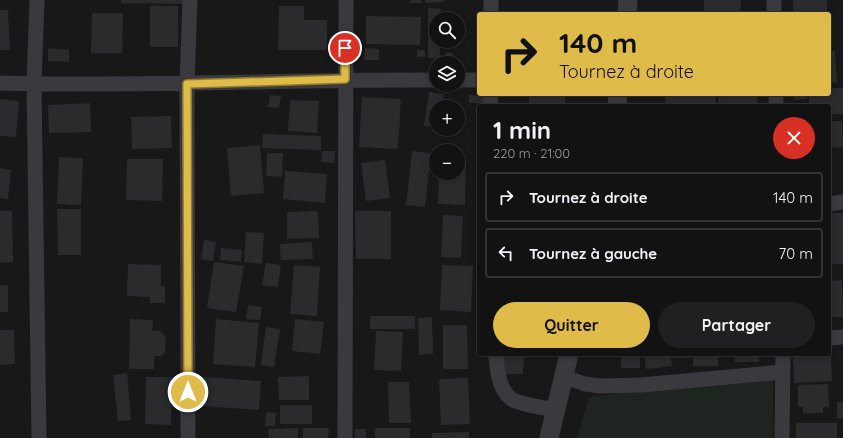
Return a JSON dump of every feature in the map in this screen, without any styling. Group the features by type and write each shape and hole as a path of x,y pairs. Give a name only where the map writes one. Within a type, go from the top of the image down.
{"street":[{"path":"37,0 34,84 39,438"},
{"path":"188,438 187,84 190,0"},
{"path":"345,438 346,0"},
{"path":"491,0 491,12"},
{"path":"627,12 628,0"},
{"path":"774,0 774,12"},
{"path":"0,84 187,84 345,79 429,80"},
{"path":"465,80 477,80"},
{"path":"831,204 843,202"},
{"path":"831,338 843,337"},
{"path":"496,356 500,383 511,398 526,404 556,410"},
{"path":"549,438 569,356"},
{"path":"782,438 783,356"},
{"path":"564,375 585,384 601,386 642,385 782,372"}],"shaded area":[{"path":"773,375 773,438 577,438 589,397"}],"building":[{"path":"121,0 183,0 183,4 121,3"},
{"path":"410,0 422,0 422,3 410,3"},
{"path":"425,0 444,0 444,2 425,3"},
{"path":"704,0 741,0 740,12 704,12"},
{"path":"793,0 827,0 827,12 793,12"},
{"path":"150,6 178,6 178,47 150,47"},
{"path":"279,6 304,6 304,20 327,20 327,50 278,50"},
{"path":"428,8 441,9 441,12 429,12 429,48 440,48 440,56 429,56 428,58"},
{"path":"0,10 8,10 10,50 0,50"},
{"path":"92,13 123,13 122,53 91,53"},
{"path":"366,16 421,17 420,45 366,44"},
{"path":"48,48 69,50 69,62 48,61"},
{"path":"365,48 379,49 379,60 364,60"},
{"path":"417,50 425,50 425,57 417,57"},
{"path":"831,51 835,51 837,82 831,83"},
{"path":"446,53 453,53 453,56 446,56"},
{"path":"831,88 843,88 843,114 831,114 831,104 809,104 809,96 831,96"},
{"path":"429,92 444,94 443,100 429,100 429,126 424,126"},
{"path":"270,95 281,96 279,108 268,107"},
{"path":"469,95 487,96 487,103 469,103"},
{"path":"529,96 565,97 565,104 529,104"},
{"path":"664,96 715,96 716,103 705,104 666,104"},
{"path":"757,96 758,104 718,104 718,98"},
{"path":"794,96 807,96 807,99 794,100"},
{"path":"362,97 401,99 398,149 359,147"},
{"path":"0,99 19,101 16,137 0,136"},
{"path":"290,100 319,101 317,133 288,131"},
{"path":"90,103 91,132 49,133 48,105"},
{"path":"171,116 172,148 132,149 131,117"},
{"path":"831,121 842,121 843,147 831,148"},
{"path":"263,134 321,136 321,150 262,148"},
{"path":"260,145 264,193 231,196 227,148"},
{"path":"322,151 335,151 334,163 321,162"},
{"path":"412,151 429,153 429,171 425,207 406,205"},
{"path":"267,153 283,153 282,177 266,176"},
{"path":"831,153 832,183 831,183"},
{"path":"59,157 83,158 81,205 57,204"},
{"path":"127,159 163,159 162,201 126,200"},
{"path":"385,160 390,198 366,201 361,163"},
{"path":"466,160 465,205 438,204 439,180 465,180"},
{"path":"0,168 11,170 8,199 0,198"},
{"path":"285,171 327,174 325,203 283,199"},
{"path":"57,209 81,209 81,255 58,255"},
{"path":"0,211 12,211 13,262 0,263"},
{"path":"318,211 319,238 287,239 287,212"},
{"path":"355,211 391,211 391,259 356,259"},
{"path":"831,213 843,213 843,264 831,264"},
{"path":"443,215 463,216 461,258 441,257"},
{"path":"246,232 264,233 262,264 244,262"},
{"path":"204,240 216,242 213,261 201,259"},
{"path":"312,242 313,259 281,260 280,244"},
{"path":"221,248 242,250 241,262 220,260"},
{"path":"214,262 244,266 236,312 207,308"},
{"path":"266,263 281,265 278,287 262,285"},
{"path":"128,264 161,265 161,286 165,286 165,303 150,303 150,297 127,296"},
{"path":"294,265 320,267 317,316 290,314"},
{"path":"442,265 473,266 471,312 440,310"},
{"path":"842,280 843,317 831,317 831,281"},
{"path":"0,285 8,285 8,312 0,312"},
{"path":"248,305 262,307 260,320 246,319"},
{"path":"370,316 415,316 415,329 370,329"},
{"path":"432,317 433,354 419,355 418,318"},
{"path":"130,319 153,320 152,331 160,331 165,336 165,352 161,356 154,356 154,369 129,369"},
{"path":"216,319 259,323 255,367 213,364"},
{"path":"295,319 324,322 320,354 292,351"},
{"path":"443,325 467,325 468,369 443,369"},
{"path":"266,327 280,329 274,367 261,365"},
{"path":"0,330 14,330 15,364 0,365"},
{"path":"376,331 403,332 401,371 374,370"},
{"path":"501,356 524,356 523,374 501,374"},
{"path":"644,356 670,356 672,366 646,369"},
{"path":"672,356 691,356 691,358 672,358"},
{"path":"693,356 718,356 718,366 693,366"},
{"path":"735,356 759,356 759,362 735,362"},
{"path":"831,356 832,381 794,383 793,357"},
{"path":"621,357 640,357 640,368 621,368"},
{"path":"127,373 131,420 118,421 113,375"},
{"path":"309,376 309,400 279,400 278,377"},
{"path":"146,377 172,377 171,425 145,424"},
{"path":"204,377 261,381 259,410 202,406"},
{"path":"468,378 470,424 441,425 439,379"},
{"path":"388,382 409,382 411,423 389,423"},
{"path":"828,384 829,407 823,407 823,413 803,413 803,407 798,407 798,385"},
{"path":"837,402 843,402 843,418 837,418"},
{"path":"280,405 312,405 312,424 280,424"},
{"path":"266,412 276,413 275,426 265,426"},
{"path":"796,423 837,423 837,438 796,438"},
{"path":"298,428 298,438 269,438 268,429"},
{"path":"303,428 329,428 328,438 303,438"},
{"path":"375,428 410,428 410,438 375,438"},
{"path":"355,429 366,429 366,438 355,438"},
{"path":"469,432 469,438 432,438 432,433"}],"route":[{"path":"188,392 187,84 345,79 345,48"}]}
